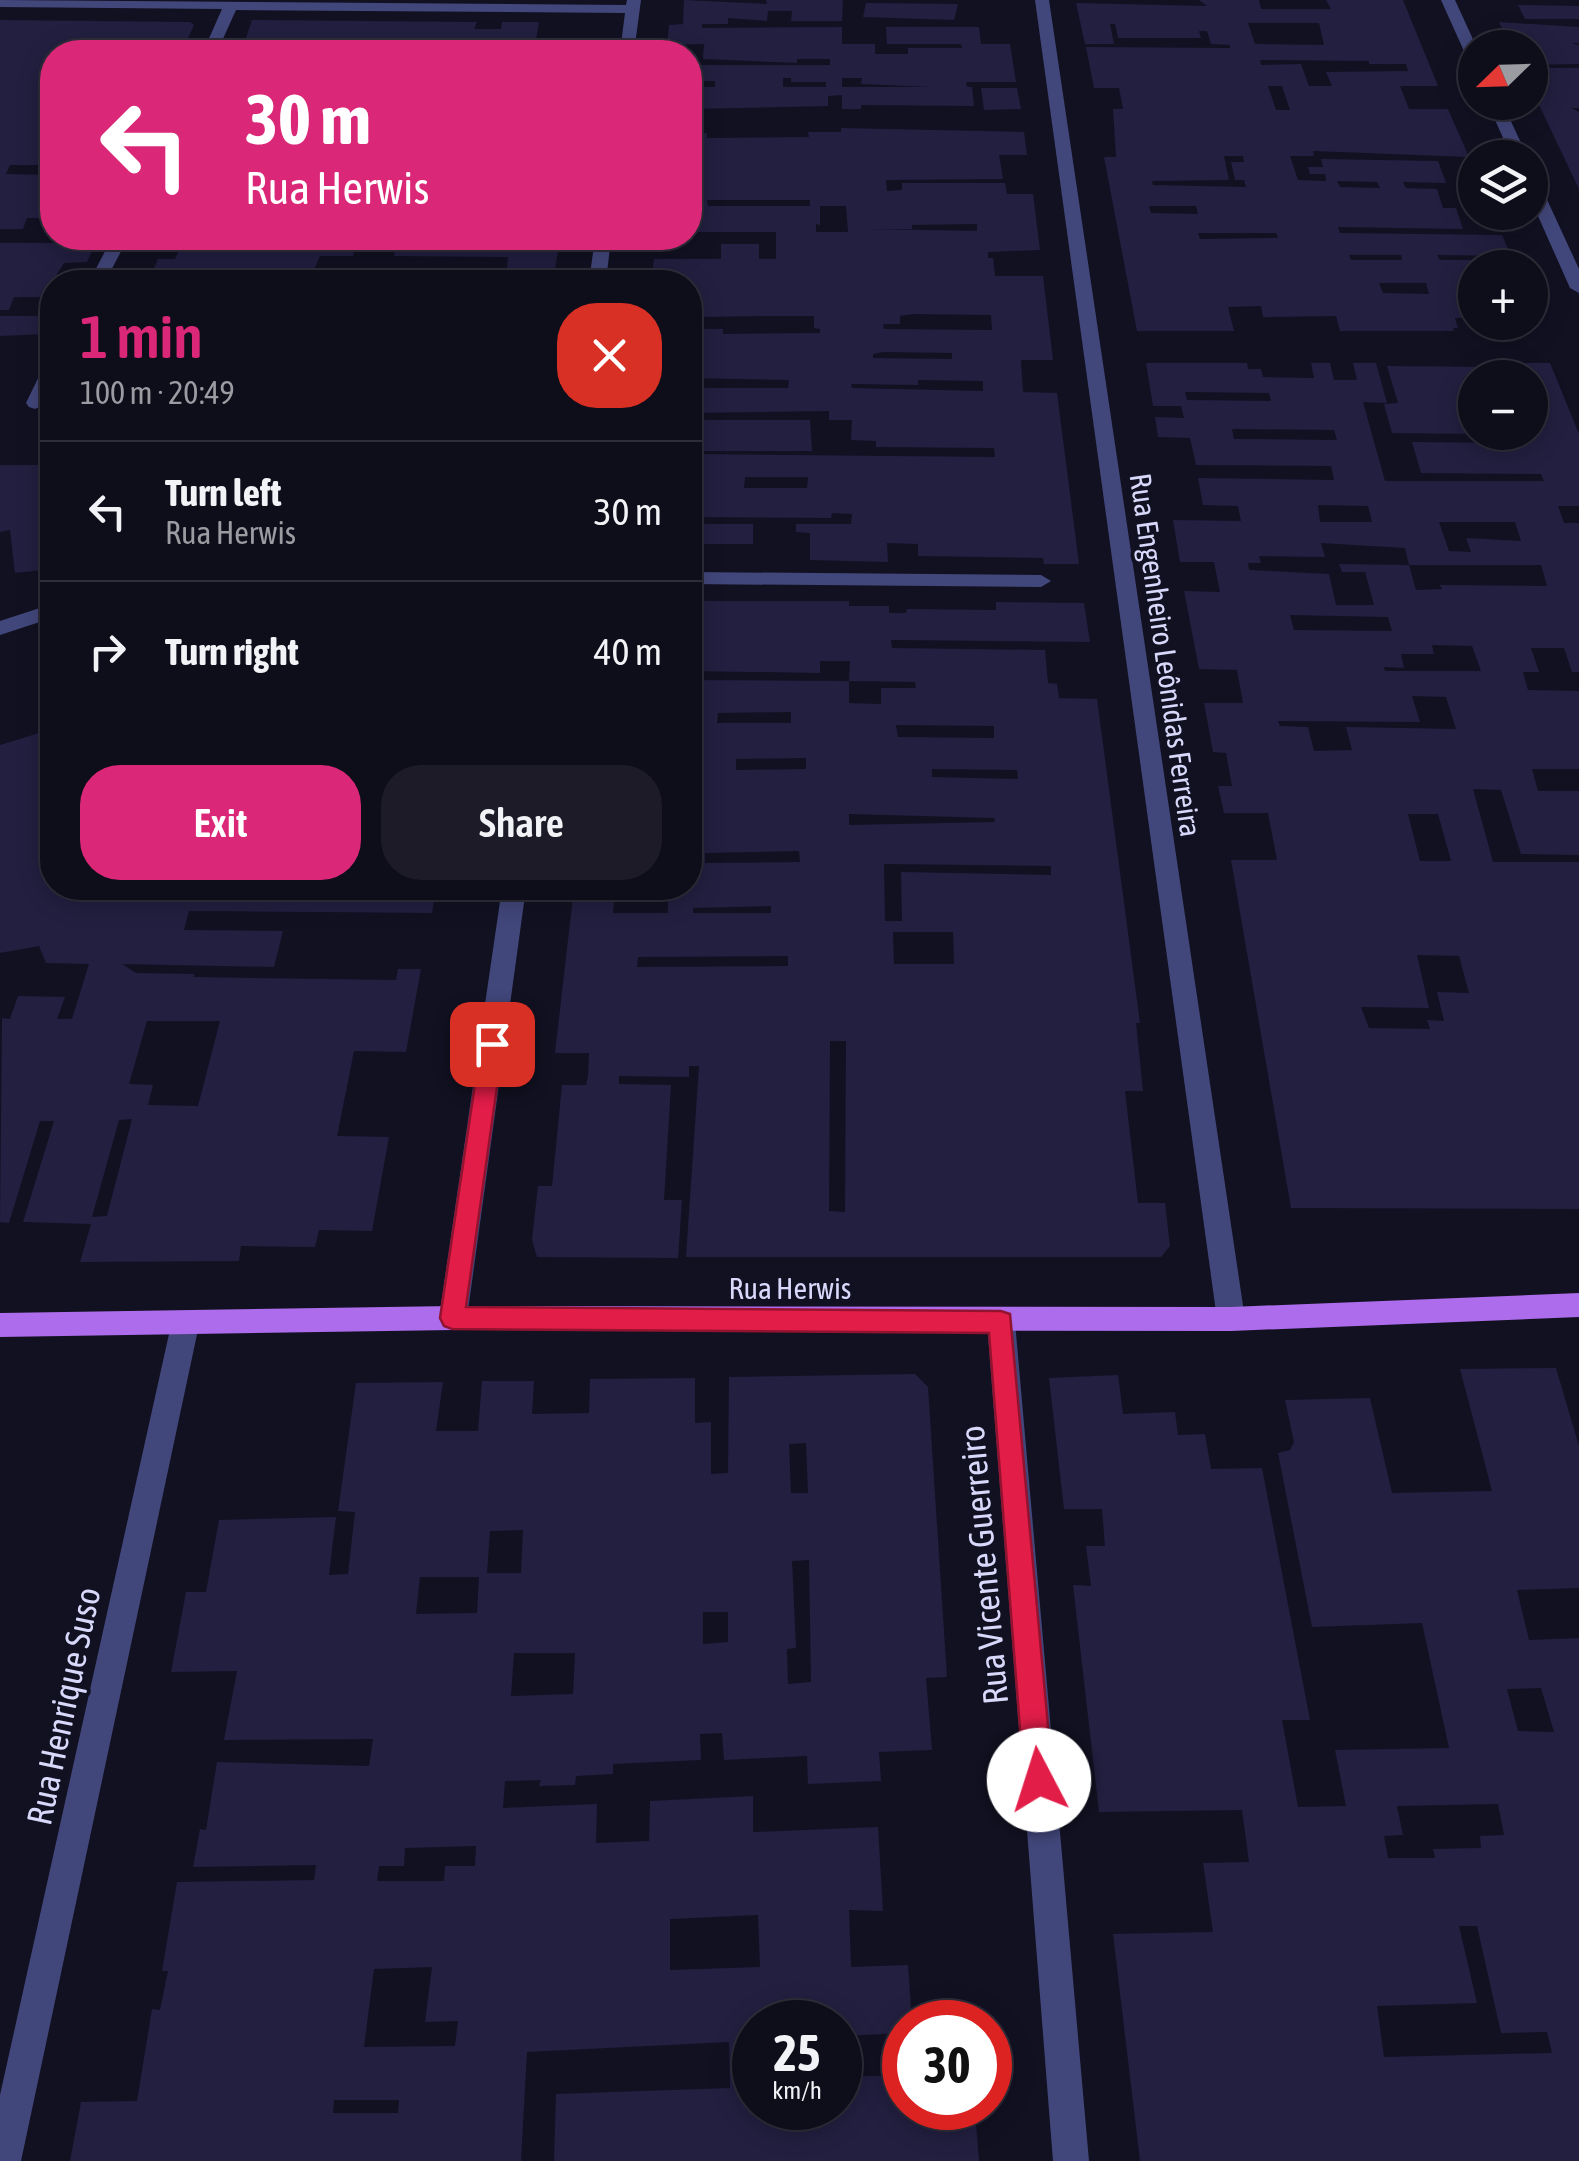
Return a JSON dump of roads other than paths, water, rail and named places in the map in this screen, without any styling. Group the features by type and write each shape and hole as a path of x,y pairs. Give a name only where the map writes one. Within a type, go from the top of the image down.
{"main road":[{"name":"Rua Herwis","path":"0,1325 452,1318 1001,1322 1232,1319 1579,1306"}],"street":[{"name":"Rua Engenheiro Leônidas Ferreira","path":"1042,0 1232,1319"},
{"path":"1448,0 1462,30"},
{"path":"0,3 633,5 629,40"},
{"path":"215,40 232,3"},
{"path":"1548,220 1579,288"},
{"path":"35,403 40,393"},
{"path":"702,578 1040,581"},
{"path":"0,628 40,615"},
{"path":"452,1318 512,900"},
{"name":"Rua Vicente Guerreiro","path":"1001,1322 1070,2161"},
{"name":"Rua Henrique Suso","path":"3,2161 184,1325"}]}
